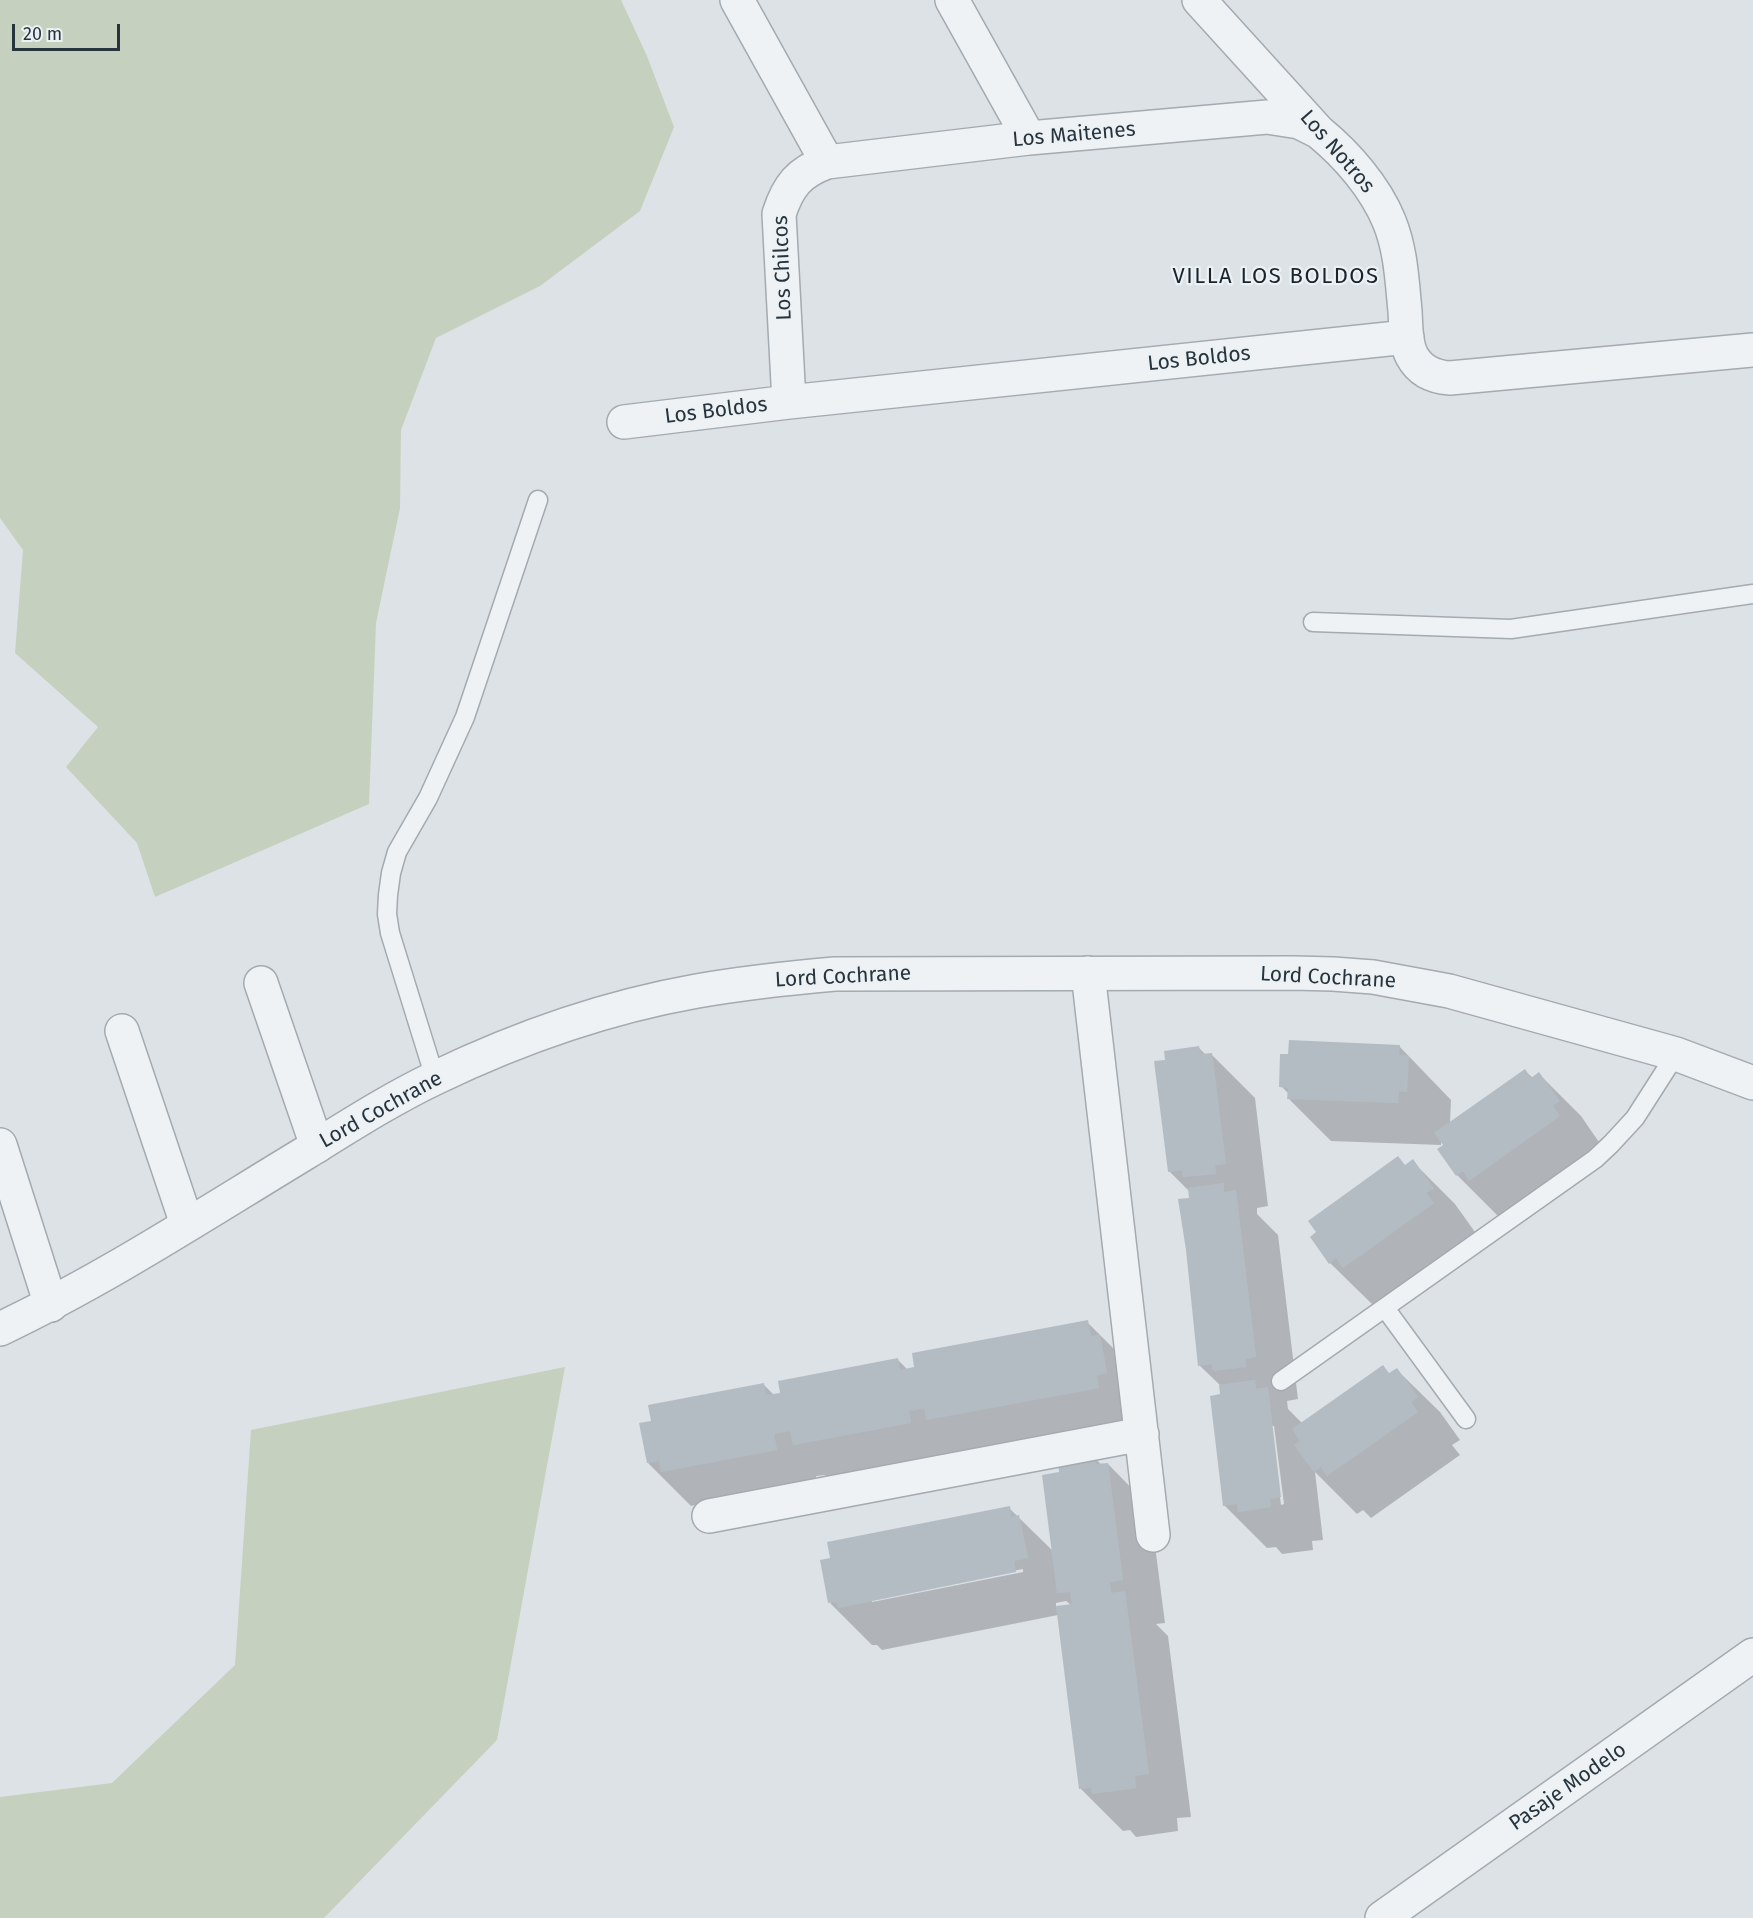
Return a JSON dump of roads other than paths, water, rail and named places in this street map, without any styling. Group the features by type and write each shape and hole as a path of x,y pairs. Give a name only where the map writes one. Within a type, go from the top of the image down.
{"street":[{"path":"737,0 827,162"},
{"path":"952,0 1029,138"},
{"name":"Los Notros","path":"1199,0 1319,132 1336,145 1379,201 1397,244 1407,337"},
{"name":"Los Maitenes","path":"827,162 1029,138 1267,117 1299,122 1319,132"},
{"name":"Los Chilcos","path":"789,402 779,214 792,184 813,167 827,162"},
{"path":"1407,337 1408,347 1419,365 1438,377 1450,378 1753,350"},
{"name":"Los Boldos","path":"624,422 789,402 1407,337"},
{"path":"1088,973 1153,1535"},
{"name":"Lord Cochrane","path":"0,1329 51,1305 387,1104 435,1078 562,1026 627,1006 696,991 765,980 835,974 1293,973 1373,977 1449,991 1676,1054 1753,1083"},
{"path":"261,983 317,1146"},
{"path":"122,1030 187,1224"},
{"path":"0,1145 51,1305"},
{"path":"709,1516 1142,1434"},
{"name":"Pasaje Modelo","path":"1399,1913 1753,1655"}],"lane":[{"path":"435,1078 390,933 387,914 391,873 397,852 432,789 465,717 538,500"},
{"path":"1313,622 1511,629 1753,594"},
{"path":"1281,1381 1569,1179 1603,1152 1635,1118 1676,1054"},
{"path":"1385,1308 1466,1419"}],"district":[{"name":"VILLA LOS BOLDOS","path":"1276,277"}]}
